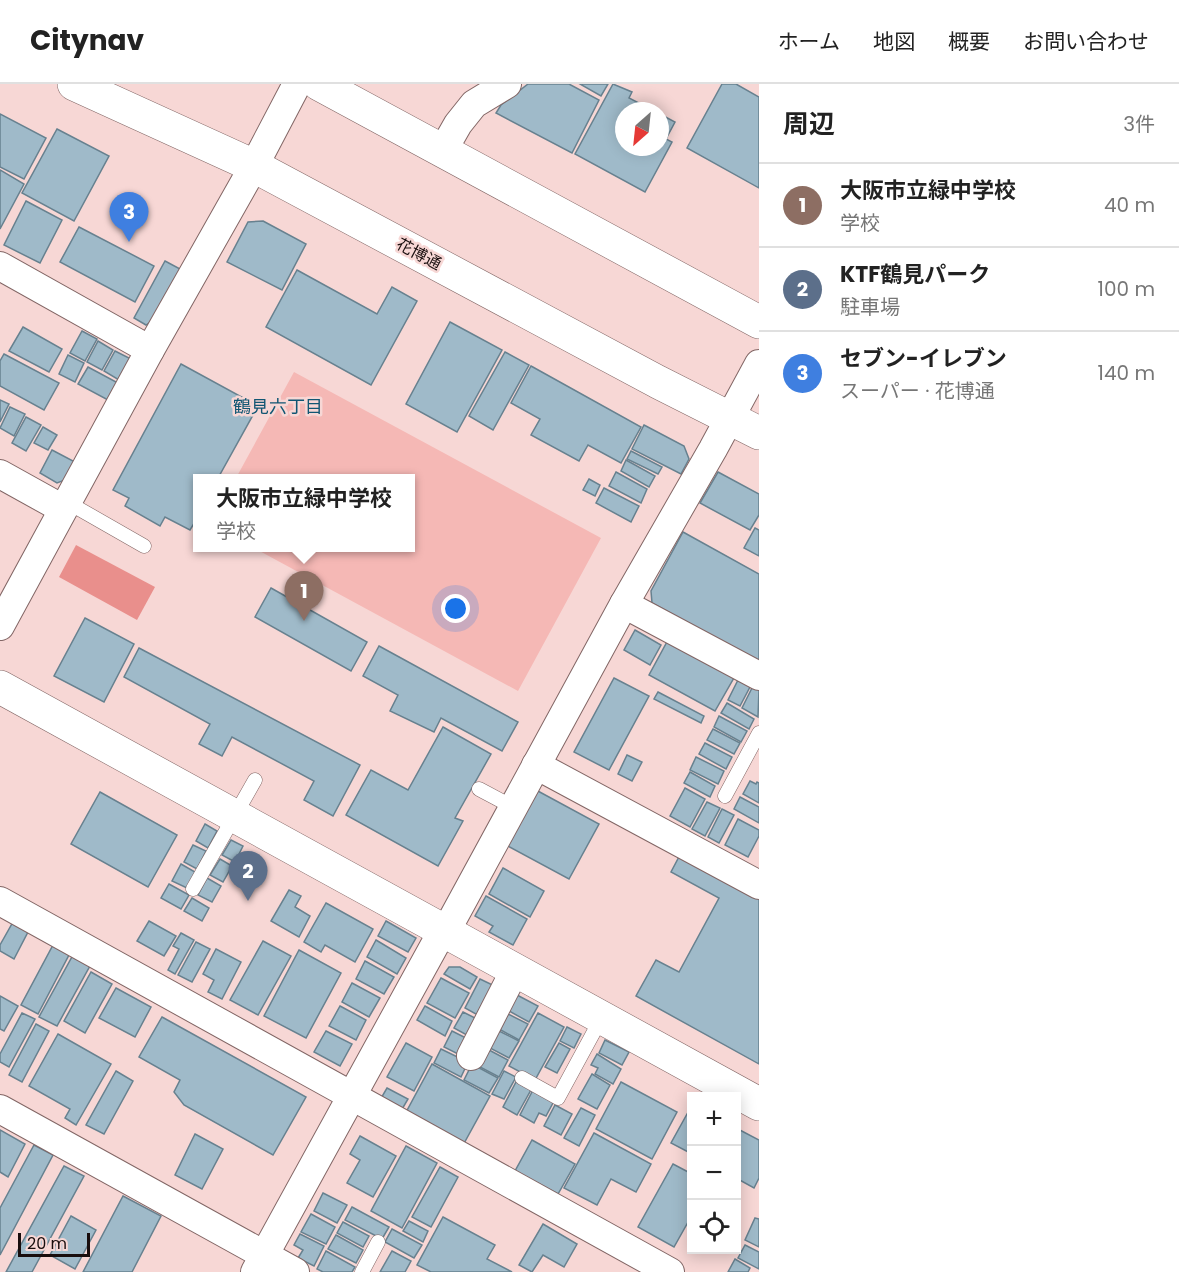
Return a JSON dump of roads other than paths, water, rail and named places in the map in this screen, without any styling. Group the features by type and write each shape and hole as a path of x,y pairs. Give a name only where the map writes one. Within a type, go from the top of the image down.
{"street":[{"name":"花博通","path":"74,84 254,166 648,377 759,433"},
{"path":"0,626 297,84"},
{"path":"319,84 759,322"},
{"path":"442,152 458,124 474,104 507,84"},
{"path":"0,266 150,350"},
{"path":"259,1264 759,364"},
{"path":"0,474 65,506"},
{"path":"624,604 759,676"},
{"path":"0,687 759,1104"},
{"path":"536,765 759,885"},
{"path":"0,901 670,1272"},
{"path":"471,1056 515,969"},
{"path":"0,1109 259,1264 295,1272"}],"lane":[{"path":"65,506 144,546"},
{"path":"725,796 759,733"},
{"path":"193,889 255,780"},
{"path":"479,789 513,807"},
{"path":"522,1078 558,1098 602,1017"},
{"path":"362,1272 378,1242"}],"place":[{"name":"セブン-イレブン","path":"129,242"},
{"name":"大阪市立緑中学校","path":"304,621"},
{"name":"KTF鶴見パーク","path":"248,901"}],"district":[{"name":"鶴見六丁目","path":"278,406"}]}
